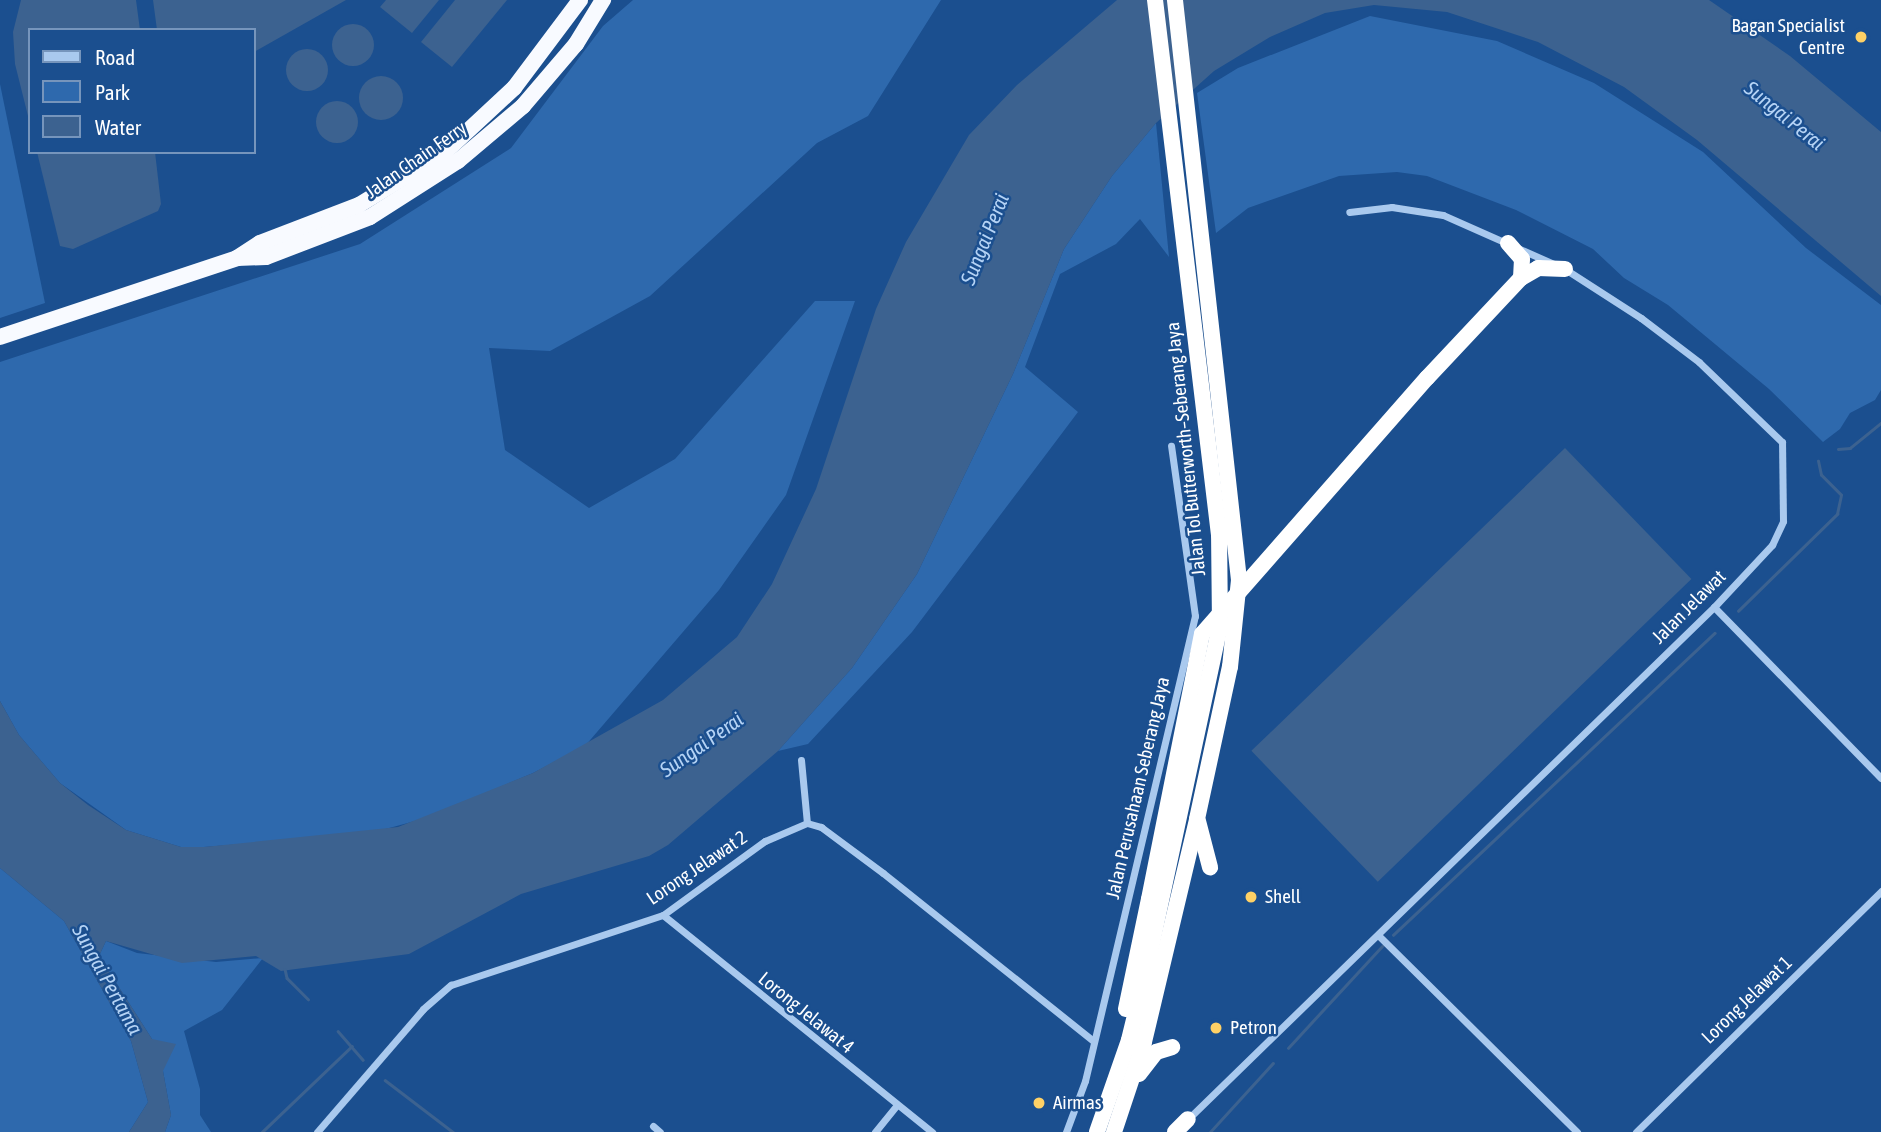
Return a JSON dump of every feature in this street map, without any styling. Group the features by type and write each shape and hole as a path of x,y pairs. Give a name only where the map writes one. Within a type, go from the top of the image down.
{"highway":[{"name":"Jalan Chain Ferry","path":"0,337 237,258 260,243 359,205 444,153 514,88 580,0"},
{"name":"Jalan Chain Ferry","path":"237,258 266,257 370,217 458,162 523,106 576,44 603,0"},
{"name":"Jalan Tol Butterworth–Seberang Jaya","path":"1114,1132 1147,966 1215,664 1221,582 1212,480 1155,0"},
{"name":"Jalan Tol Butterworth–Seberang Jaya","path":"1097,1132 1120,1093 1197,819 1236,628 1239,580 1230,472 1175,0"},
{"path":"1508,243 1521,259 1521,278"},
{"path":"1120,1093 1149,899 1202,634 1427,378 1521,278 1538,268 1565,269"},
{"path":"1197,819 1210,867"},
{"path":"1120,1093 1147,1061 1172,1047"},
{"path":"1175,1132 1188,1119"}],"street":[{"name":"Jalan Jelawat","path":"1188,1119 1714,607 1779,534 1784,448 1681,346 1565,269 1443,215 1414,208 1349,212"},
{"name":"Jalan Perusahaan Seberang Jaya","path":"1066,1132 1085,1081 1092,1040 1195,616 1171,446"},
{"path":"1714,607 1881,778"},
{"path":"801,761 807,823 821,827 883,873 1092,1040"},
{"name":"Lorong Jelawat 2","path":"317,1132 423,1009 451,985 663,915 765,841 807,823"},
{"name":"Lorong Jelawat 1","path":"1636,1132 1881,891"},
{"name":"Lorong Jelawat 4","path":"663,915 896,1106 932,1132"},
{"path":"1378,935 1577,1132"},
{"path":"875,1132 896,1106"},
{"path":"653,1126 660,1132"}],"green space":[{"path":"633,0 941,0 868,116 817,143 650,296 550,351 489,348 505,450 589,508 675,459 815,301 855,301 786,495 719,590 585,746 533,773 426,818 371,833 181,847 126,830 60,783 19,735 0,701 0,362 360,244 511,148 603,26"},
{"path":"1370,16 1497,41 1594,83 1703,152 1806,248 1881,305 1881,390 1875,400 1850,413 1840,429 1823,442 1769,389 1668,305 1624,278 1593,249 1516,210 1427,176 1397,172 1339,176 1248,208 1216,233 1197,93 1238,68"},
{"path":"0,84 45,303 0,318"},
{"path":"1156,123 1169,257 1140,219 1116,244 1060,274 1025,367 1078,412 912,632 808,744 778,751 852,668 917,574 1013,374 1064,249 1112,176"},
{"path":"0,868 64,921 131,1041 148,1102 129,1132 0,1132"},
{"path":"106,941 137,953 216,962 263,958 222,1010 184,1031 200,1089 200,1115 211,1132 165,1132 171,1115 163,1071 152,1039 99,956"}],"water":[{"path":"21,0 136,0 140,28 28,28 28,116 15,64 13,32"},
{"path":"153,0 346,0 256,51 256,28 157,28"},
{"path":"386,0 439,0 412,33 380,7"},
{"path":"455,0 507,0 452,67 421,42"},
{"path":"1117,0 1709,0 1790,56 1881,132 1881,296 1697,140 1624,87 1538,42 1447,12 1374,5 1325,13 1270,37 1214,71 1156,123 1112,176 1064,249 1013,374 917,574 852,668 778,751 668,845 649,856 521,894 409,954 281,971 256,956 182,963 106,941 99,956 152,1039 176,1044 163,1071 171,1115 165,1132 129,1132 148,1102 131,1041 64,921 0,868 0,701 19,735 60,783 88,805 126,830 181,847 204,847 398,827 533,773 663,700 737,637 772,584 816,489 876,309 906,242 969,135 1017,85"},
{"path":"353,24 368,30 374,45 368,60 353,66 338,60 332,45 338,30"},
{"path":"307,49 322,55 328,70 322,85 307,91 292,85 286,70 292,55"},
{"path":"381,76 396,83 403,98 396,113 381,120 366,113 359,98 366,83"},
{"path":"337,101 352,107 358,122 352,137 337,143 322,137 316,122 322,107"},
{"path":"37,154 155,154 161,204 158,211 73,249 60,246"},
{"path":"1565,448 1691,579 1378,882 1251,751"}],"waterway":[{"path":"1838,449 1850,448 1881,423"},
{"path":"1738,611 1837,514 1841,495 1821,475 1818,461"},
{"path":"1393,935 1715,633"},
{"path":"1288,1048 1382,946"},
{"path":"285,969 287,978 308,999"},
{"path":"338,1031 363,1060"},
{"path":"262,1132 352,1046"},
{"path":"1210,1132 1273,1063"},
{"path":"385,1080 453,1132"}],"place":[{"name":"Bagan Specialist Centre","path":"1861,37"},
{"name":"Shell","path":"1251,897"},
{"name":"Petron","path":"1216,1028"},
{"name":"Airmas","path":"1039,1103"}],"water label":[{"name":"Sungai Perai","path":"1785,115"},
{"name":"Sungai Perai","path":"984,239"},
{"name":"Sungai Perai","path":"701,744"},
{"name":"Sungai Pertama","path":"108,979"}]}
